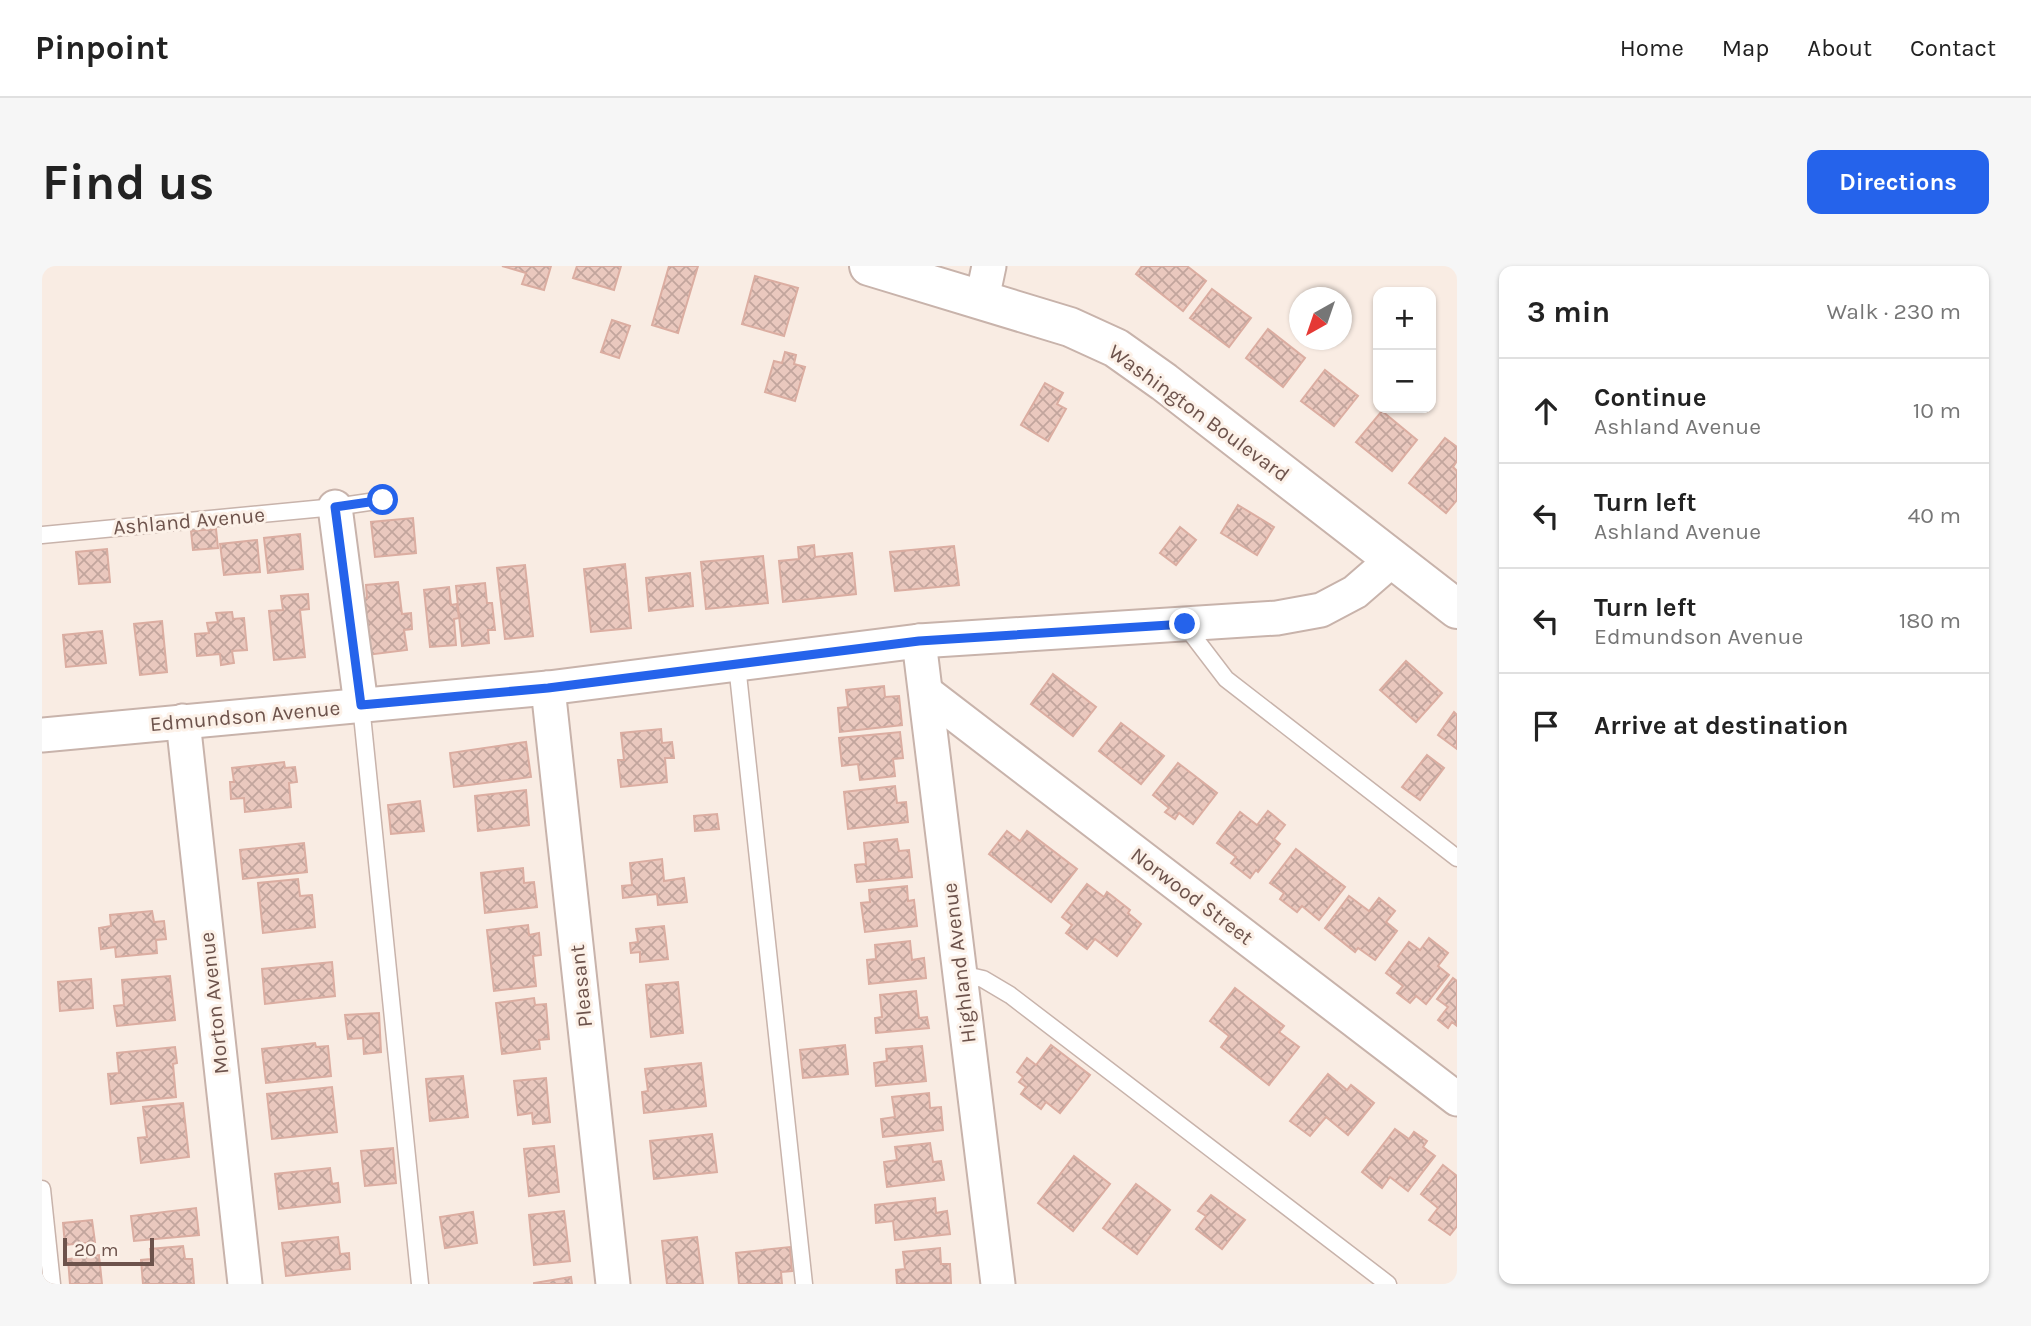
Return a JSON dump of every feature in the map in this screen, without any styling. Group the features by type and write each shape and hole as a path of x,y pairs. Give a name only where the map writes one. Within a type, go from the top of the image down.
{"street":[{"name":"Washington Boulevard","path":"869,266 985,282 1116,348 1164,382 1457,609"},
{"path":"335,507 361,705"},
{"name":"Edmundson Avenue","path":"42,735 548,688 919,641 1277,618 1321,610 1355,592 1393,559"},
{"name":"Highland Avenue","path":"919,641 998,1284"},
{"name":"Pleasant","path":"548,688 613,1284"},
{"name":"Norwood Street","path":"927,693 1457,1099"},
{"name":"Morton Avenue","path":"183,721 245,1284"}],"lane":[{"name":"Ashland Avenue","path":"42,535 383,500"},
{"path":"1185,624 1226,679 1457,858"},
{"path":"737,665 804,1284"},
{"path":"361,705 420,1284"},
{"path":"961,974 983,979 1010,995 1388,1284"},
{"path":"42,1189 52,1284"}],"building":[{"path":"502,266 551,266 544,290 522,284 526,273"},
{"path":"577,266 621,266 614,290 573,278"},
{"path":"669,266 698,266 678,333 652,325"},
{"path":"1142,266 1187,266 1206,281 1183,311 1136,274"},
{"path":"755,276 798,288 784,336 742,324"},
{"path":"1212,289 1251,318 1229,347 1190,318"},
{"path":"612,320 630,326 619,358 601,352"},
{"path":"1268,329 1289,345 1289,350 1295,350 1305,358 1283,387 1246,358"},
{"path":"785,352 796,355 794,364 805,367 795,401 765,392 774,361 782,363"},
{"path":"1325,370 1358,396 1334,426 1301,401"},
{"path":"1045,383 1063,393 1057,404 1066,409 1048,441 1021,425"},
{"path":"1380,413 1384,413 1417,440 1392,471 1356,442"},
{"path":"1445,438 1457,447 1457,461 1453,467 1457,471 1457,500 1446,513 1409,483"},
{"path":"1238,505 1274,527 1257,555 1221,533"},
{"path":"413,518 416,553 375,557 371,522"},
{"path":"1180,527 1196,540 1176,565 1160,553"},
{"path":"216,529 218,548 193,550 191,531"},
{"path":"300,534 303,569 268,573 264,538"},
{"path":"257,540 260,572 224,575 220,544"},
{"path":"814,545 815,557 852,553 856,594 783,602 779,561 799,559 798,547"},
{"path":"954,546 959,585 895,591 890,552"},
{"path":"107,549 110,582 79,584 76,552"},
{"path":"763,556 768,603 706,609 701,562"},
{"path":"625,564 631,628 591,632 584,569"},
{"path":"525,565 533,636 505,639 497,568"},
{"path":"690,573 693,606 649,611 646,578"},
{"path":"398,582 402,614 411,613 412,629 404,630 407,650 367,655 361,599 367,598 366,585"},
{"path":"485,583 487,603 492,603 495,630 488,630 489,643 462,646 456,586"},
{"path":"449,587 451,605 457,604 459,618 454,619 456,645 430,647 424,590"},
{"path":"308,594 309,609 300,610 305,657 274,660 269,611 283,610 281,596"},
{"path":"232,612 233,619 244,618 247,650 232,651 234,663 221,665 220,654 197,656 195,634 209,633 207,623 218,622 216,613"},
{"path":"162,621 167,672 140,675 134,624"},
{"path":"102,631 106,663 66,667 63,635"},
{"path":"1406,661 1442,693 1416,722 1380,690"},
{"path":"1053,674 1096,707 1073,736 1031,704"},
{"path":"884,686 885,697 899,696 902,725 840,732 838,708 848,707 846,690"},
{"path":"1454,712 1457,715 1457,749 1438,735"},
{"path":"1121,723 1164,756 1141,784 1099,751"},
{"path":"661,729 662,743 672,742 674,758 665,758 667,782 621,787 618,760 624,760 621,733"},
{"path":"900,732 903,758 893,759 895,776 860,780 858,764 842,766 839,738"},
{"path":"526,742 531,777 454,787 450,753"},
{"path":"1427,755 1444,768 1420,800 1402,787"},
{"path":"284,762 285,768 295,767 297,782 289,783 291,807 245,812 244,798 231,799 230,782 234,782 232,768"},
{"path":"1178,763 1217,793 1193,824 1179,813 1175,819 1165,812 1169,808 1153,795"},
{"path":"895,786 897,803 906,802 908,822 848,829 844,792"},
{"path":"526,790 529,825 478,831 475,796"},
{"path":"420,801 424,831 391,834 388,805"},
{"path":"1268,811 1285,825 1274,839 1280,844 1250,878 1231,863 1236,857 1217,843 1240,812 1257,825"},
{"path":"717,814 719,829 695,831 694,816"},
{"path":"1007,831 1020,841 1027,831 1077,869 1051,902 989,854"},
{"path":"897,839 899,851 909,850 912,877 857,882 855,865 866,864 864,843"},
{"path":"304,843 307,872 243,879 240,850"},
{"path":"1296,849 1345,887 1319,920 1302,906 1297,912 1280,899 1284,893 1270,883"},
{"path":"662,859 664,881 684,878 687,902 658,905 657,894 623,898 622,886 632,885 630,863"},
{"path":"523,868 524,883 534,882 537,907 485,913 481,873"},
{"path":"298,879 300,896 312,895 315,927 263,933 258,883"},
{"path":"1087,884 1104,897 1107,892 1130,910 1128,913 1141,924 1117,956 1095,939 1087,949 1066,933 1072,925 1062,917"},
{"path":"907,886 908,901 914,900 917,926 865,932 861,903 870,902 869,890"},
{"path":"1349,896 1369,911 1379,898 1395,911 1386,922 1397,931 1375,960 1358,948 1355,952 1325,928"},
{"path":"152,911 154,922 164,921 166,939 156,940 157,953 116,957 115,947 101,949 99,928 111,926 110,915"},
{"path":"528,925 529,935 539,933 541,955 533,956 536,986 494,991 487,930"},
{"path":"664,926 668,959 640,962 640,952 631,953 630,943 638,942 636,929"},
{"path":"1429,938 1448,953 1438,966 1449,975 1426,1004 1416,996 1410,1003 1397,993 1403,986 1386,973 1409,942 1420,950"},
{"path":"910,941 912,960 924,958 926,978 869,984 867,960 876,959 875,945"},
{"path":"332,962 335,996 265,1004 262,969"},
{"path":"170,976 175,1020 117,1026 114,1006 124,1005 122,980"},
{"path":"1453,978 1457,981 1457,1026 1452,1022 1448,1028 1438,1020 1448,1007 1437,999"},
{"path":"91,979 93,1008 60,1011 58,982"},
{"path":"678,982 683,1033 651,1037 646,985"},
{"path":"1235,988 1284,1026 1279,1032 1299,1047 1269,1085 1221,1047 1229,1036 1210,1021"},
{"path":"916,991 919,1018 927,1017 929,1028 876,1033 875,1018 882,1017 880,995"},
{"path":"534,998 535,1005 546,1004 549,1039 539,1040 540,1049 502,1054 496,1003"},
{"path":"379,1013 381,1052 364,1054 363,1038 348,1039 345,1015"},
{"path":"315,1043 316,1047 328,1046 331,1076 266,1083 262,1049"},
{"path":"845,1045 848,1074 803,1078 800,1050"},
{"path":"1051,1045 1090,1075 1060,1113 1046,1102 1041,1109 1021,1094 1026,1087 1019,1082 1023,1077 1017,1072 1027,1058 1036,1065"},
{"path":"922,1046 926,1081 876,1086 874,1063 887,1061 886,1049"},
{"path":"175,1047 177,1063 173,1064 176,1097 111,1104 108,1074 119,1073 117,1053"},
{"path":"701,1063 706,1106 644,1113 642,1092 648,1091 645,1069"},
{"path":"1328,1074 1347,1090 1351,1085 1374,1103 1348,1135 1326,1117 1310,1136 1290,1121"},
{"path":"463,1076 468,1117 430,1121 426,1079"},
{"path":"546,1078 550,1122 533,1124 532,1113 518,1115 514,1081"},
{"path":"332,1087 337,1132 272,1139 267,1094"},
{"path":"929,1093 930,1108 941,1107 943,1130 883,1137 881,1119 895,1117 892,1097"},
{"path":"183,1103 189,1157 141,1163 138,1138 147,1137 143,1107"},
{"path":"1395,1129 1409,1139 1414,1132 1427,1141 1423,1147 1435,1156 1408,1191 1390,1177 1382,1188 1362,1172"},
{"path":"712,1134 717,1172 654,1179 650,1141"},
{"path":"930,1143 933,1162 941,1161 944,1180 887,1187 884,1162 897,1160 895,1147"},
{"path":"554,1146 559,1192 529,1196 524,1149"},
{"path":"393,1148 396,1183 365,1186 361,1151"},
{"path":"1074,1156 1110,1184 1073,1231 1038,1203"},
{"path":"1443,1165 1457,1176 1457,1226 1450,1235 1429,1220 1438,1208 1421,1194"},
{"path":"330,1168 332,1184 338,1183 340,1202 279,1209 275,1174"},
{"path":"1136,1184 1170,1210 1137,1254 1103,1228"},
{"path":"1211,1195 1245,1220 1222,1249 1196,1229 1206,1216 1198,1211"},
{"path":"935,1198 936,1213 947,1211 950,1234 895,1240 893,1221 876,1223 875,1205"},
{"path":"196,1208 199,1235 134,1241 131,1216"},
{"path":"564,1211 570,1261 534,1265 529,1215"},
{"path":"473,1212 477,1243 445,1248 440,1217"},
{"path":"92,1220 95,1242 65,1245 63,1223"},
{"path":"338,1237 340,1254 349,1253 350,1269 286,1276 282,1243"},
{"path":"697,1237 703,1284 667,1284 662,1241"},
{"path":"183,1246 185,1259 192,1259 194,1284 143,1284 141,1260 151,1259 150,1249"},
{"path":"790,1247 792,1271 781,1272 782,1284 739,1284 736,1253"},
{"path":"940,1248 941,1264 950,1264 951,1283 897,1284 896,1270 905,1269 903,1252"},
{"path":"99,1255 102,1284 70,1284 68,1259"},
{"path":"571,1277 572,1284 534,1284 534,1283"}],"route":[{"path":"383,500 335,507 361,705 548,688 919,641 1185,624"}]}
